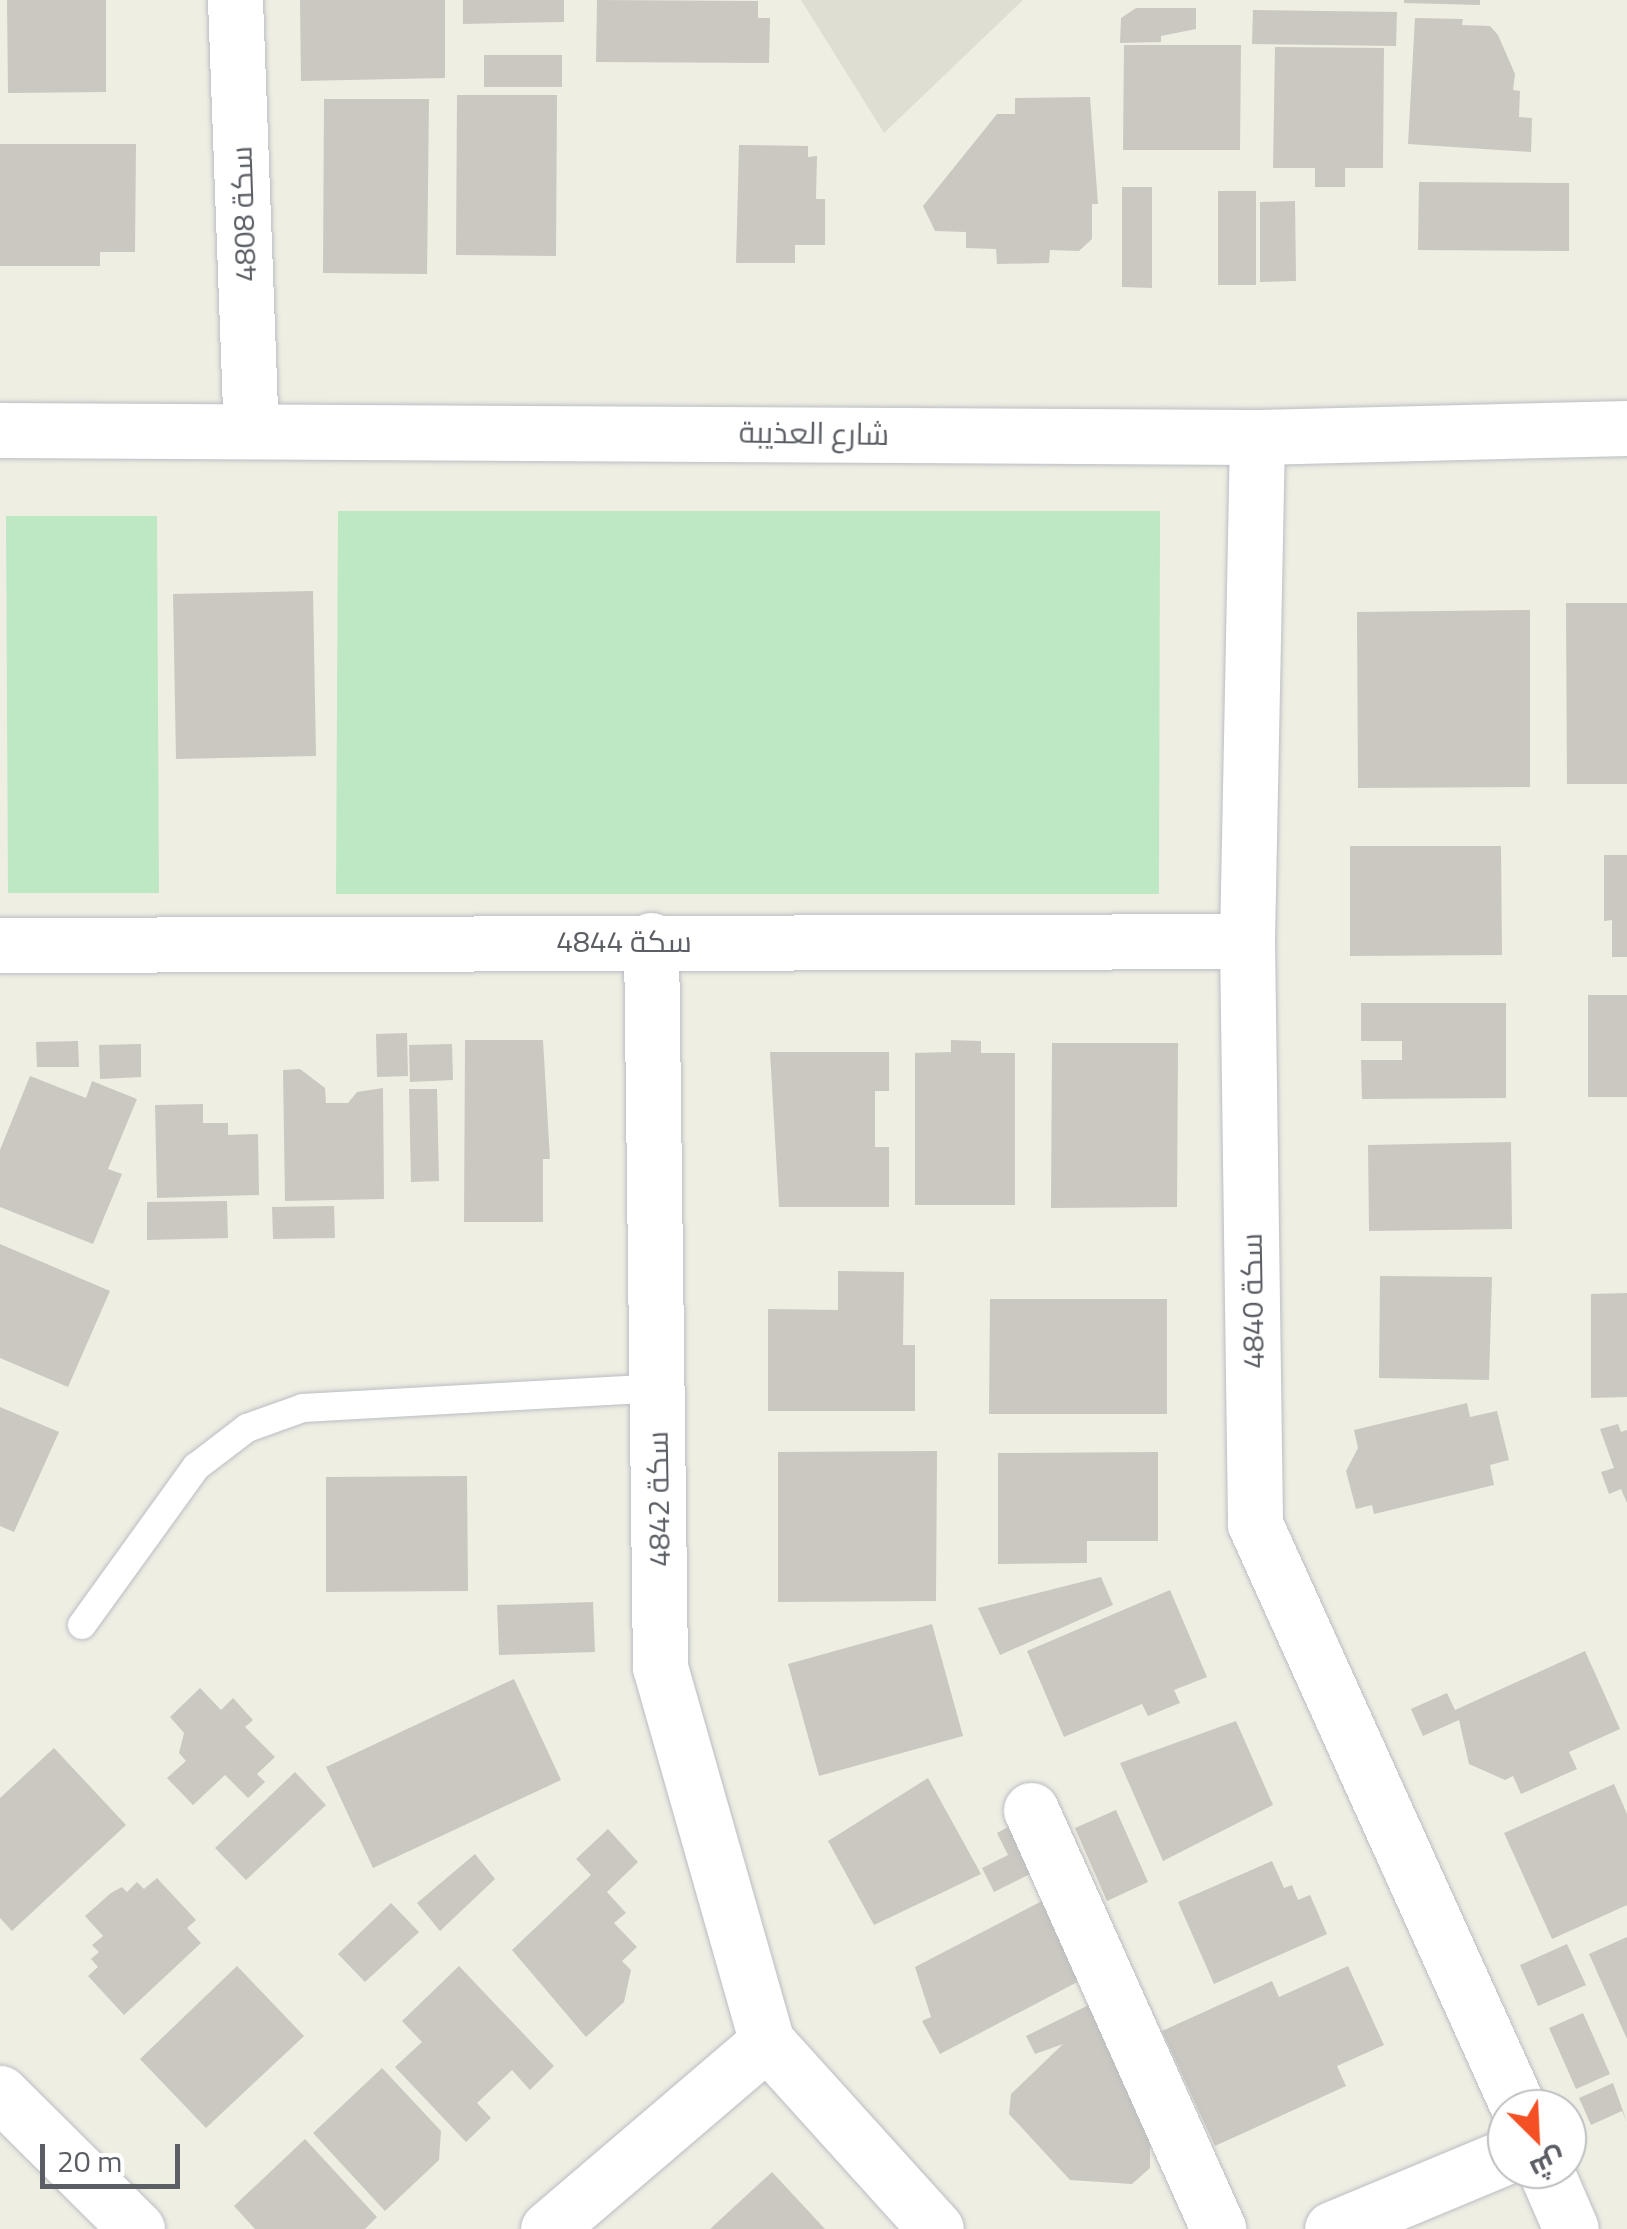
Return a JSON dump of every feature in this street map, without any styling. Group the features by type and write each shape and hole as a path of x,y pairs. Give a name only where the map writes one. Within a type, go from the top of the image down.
{"street":[{"name":"سكة 4808","path":"235,0 251,428"},
{"name":"شارع العذيبة","path":"0,430 251,428 1258,437 1627,428"},
{"name":"سكة 4840","path":"1258,437 1247,941 1255,1524 1510,2089"},
{"name":"سكة 4842","path":"651,940 660,1666 766,2042 936,2229"},
{"name":"سكة 4844","path":"0,945 1247,941"},
{"path":"1031,1810 1218,2229"},
{"path":"548,2229 766,2042"},
{"path":"0,2093 137,2229"},
{"path":"1332,2229 1487,2164"},
{"path":"1554,2189 1571,2229"}],"lane":[{"path":"82,1625 196,1466 247,1428 303,1408 656,1388"}],"shaded area":[{"path":"801,0 1023,0 884,133"}],"green space":[{"path":"338,511 1160,511 1159,894 336,894"},
{"path":"6,516 157,516 159,893 8,893"}],"building":[{"path":"7,0 106,0 106,92 8,93"},
{"path":"300,0 445,0 445,78 301,81"},
{"path":"463,0 564,0 564,22 463,24"},
{"path":"597,0 758,1 758,18 770,18 769,63 596,62"},
{"path":"1480,0 1480,5 1404,3"},
{"path":"1136,8 1196,8 1196,29 1161,36 1161,42 1120,43 1121,18"},
{"path":"1253,10 1397,12 1396,46 1252,44"},
{"path":"1415,18 1463,19 1462,25 1490,26 1498,35 1515,74 1513,90 1520,91 1519,117 1532,118 1531,152 1408,144"},
{"path":"1124,45 1241,45 1240,150 1123,150"},
{"path":"1275,47 1384,48 1383,168 1345,168 1345,187 1315,187 1315,168 1273,168"},
{"path":"484,55 562,55 562,87 484,87"},
{"path":"457,95 557,95 556,256 456,255"},
{"path":"1090,97 1098,204 1092,204 1092,239 1079,251 1050,250 1049,263 997,264 996,249 966,248 966,232 935,231 923,206 997,114 1015,114 1015,98"},
{"path":"324,99 429,99 427,274 323,273"},
{"path":"0,144 136,144 135,252 100,252 100,266 0,266"},
{"path":"739,145 808,146 808,157 817,156 816,199 825,199 825,245 795,245 795,263 736,263"},
{"path":"1419,182 1569,183 1569,251 1418,250"},
{"path":"1122,187 1152,187 1152,288 1122,287"},
{"path":"1218,191 1256,191 1256,285 1218,285"},
{"path":"1295,201 1296,281 1260,282 1260,202"},
{"path":"313,591 316,756 176,759 173,594"},
{"path":"1566,603 1627,603 1627,784 1567,784"},
{"path":"1530,610 1530,787 1358,788 1357,612"},
{"path":"1350,846 1501,846 1502,955 1350,956"},
{"path":"1604,855 1627,855 1627,957 1612,957 1612,920 1604,921"},
{"path":"1588,995 1627,995 1627,1097 1588,1097"},
{"path":"1361,1003 1506,1003 1506,1098 1362,1099 1361,1060 1402,1060 1402,1041 1361,1041"},
{"path":"407,1033 408,1076 377,1077 376,1034"},
{"path":"465,1040 543,1040 550,1159 543,1159 543,1222 464,1222"},
{"path":"951,1040 981,1041 981,1053 1015,1053 1015,1205 915,1205 915,1053 951,1052"},
{"path":"78,1041 79,1067 37,1067 36,1042"},
{"path":"1052,1043 1178,1043 1177,1207 1051,1208"},
{"path":"141,1044 141,1077 100,1079 99,1045"},
{"path":"452,1044 453,1080 410,1082 409,1045"},
{"path":"770,1052 889,1052 889,1091 875,1091 875,1147 889,1147 889,1207 779,1207"},
{"path":"300,1069 325,1088 326,1103 348,1103 357,1092 383,1088 384,1199 285,1201 283,1070"},
{"path":"30,1076 86,1098 92,1081 137,1099 108,1169 122,1174 93,1244 0,1207 0,1150"},
{"path":"409,1089 437,1089 439,1181 411,1182"},
{"path":"203,1104 203,1123 228,1123 228,1135 258,1134 259,1195 157,1198 155,1105"},
{"path":"1511,1142 1512,1229 1369,1231 1368,1145"},
{"path":"227,1201 228,1238 147,1240 147,1202"},
{"path":"334,1206 335,1238 273,1239 272,1207"},
{"path":"0,1244 110,1291 68,1387 0,1358"},
{"path":"838,1271 904,1272 903,1345 915,1345 915,1411 768,1411 768,1309 838,1310"},
{"path":"1380,1276 1492,1277 1489,1380 1379,1378"},
{"path":"1627,1293 1627,1397 1591,1398 1591,1294"},
{"path":"990,1299 1167,1299 1167,1414 989,1414"},
{"path":"1467,1403 1470,1417 1497,1411 1509,1460 1490,1465 1494,1485 1374,1514 1372,1505 1356,1509 1346,1471 1358,1448 1354,1430"},
{"path":"0,1407 59,1432 14,1532 0,1526"},
{"path":"1618,1424 1621,1432 1627,1430 1627,1503 1621,1489 1609,1494 1601,1472 1614,1468 1600,1429"},
{"path":"937,1451 936,1601 778,1602 778,1452"},
{"path":"1158,1452 1158,1541 1087,1541 1087,1563 998,1564 998,1453"},
{"path":"467,1476 468,1591 326,1592 326,1477"},
{"path":"1101,1577 1113,1605 1000,1655 978,1608"},
{"path":"1170,1590 1207,1677 1174,1690 1180,1703 1148,1716 1142,1704 1064,1737 1027,1651"},
{"path":"593,1602 595,1652 499,1655 497,1605"},
{"path":"932,1624 963,1736 819,1776 788,1664"},
{"path":"1585,1651 1620,1729 1569,1752 1577,1769 1521,1794 1513,1776 1505,1780 1469,1764 1459,1720 1423,1736 1411,1709 1447,1693 1455,1710"},
{"path":"514,1679 561,1780 373,1868 326,1767"},
{"path":"200,1688 221,1710 233,1698 253,1720 245,1727 275,1757 257,1774 265,1782 248,1798 225,1775 193,1805 167,1778 186,1761 179,1753 184,1733 170,1717"},
{"path":"1236,1721 1273,1805 1163,1861 1120,1763"},
{"path":"54,1748 126,1825 12,1931 0,1918 0,1798"},
{"path":"295,1772 326,1805 246,1880 215,1848"},
{"path":"928,1778 981,1874 874,1925 828,1841"},
{"path":"1614,1784 1627,1814 1627,1905 1552,1939 1504,1833"},
{"path":"1116,1810 1148,1882 1107,1901 1075,1828"},
{"path":"1027,1817 1050,1864 994,1892 982,1868 1008,1855 997,1833"},
{"path":"608,1829 638,1862 607,1892 626,1913 614,1923 637,1947 622,1961 631,1970 624,2002 586,2037 512,1950 591,1875 576,1859"},
{"path":"475,1854 495,1879 440,1931 417,1903"},
{"path":"1272,1861 1284,1888 1292,1885 1298,1900 1310,1895 1327,1934 1214,1984 1178,1902"},
{"path":"157,1878 196,1920 187,1928 201,1943 124,2015 88,1976 98,1967 91,1959 99,1952 92,1945 103,1936 85,1916 122,1887 127,1892 137,1882 144,1889"},
{"path":"1042,1901 1083,1979 940,2054 922,2021 931,2017 915,1967"},
{"path":"391,1903 419,1932 365,1982 338,1954"},
{"path":"1627,1937 1627,2039 1589,1954"},
{"path":"1567,1944 1586,1985 1538,2006 1520,1965"},
{"path":"237,1966 304,2036 206,2128 140,2059"},
{"path":"459,1966 554,2066 530,2090 512,2070 477,2103 491,2118 466,2142 395,2067 422,2042 402,2021"},
{"path":"1348,1966 1384,2045 1337,2066 1346,2086 1215,2146 1162,2031 1272,1981 1279,1997"},
{"path":"1109,1995 1162,2140 1150,2146 1150,2168 1132,2184 1070,2180 1009,2114 1011,2094 1063,2044 1035,2054 1026,2036"},
{"path":"1583,2013 1610,2074 1576,2089 1549,2028"},
{"path":"382,2068 441,2131 439,2160 385,2211 313,2133"},
{"path":"1613,2083 1627,2122 1622,2111 1591,2125 1587,2094"},
{"path":"305,2139 377,2217 365,2229 255,2229 234,2206"},
{"path":"772,2172 825,2229 710,2229"}]}
